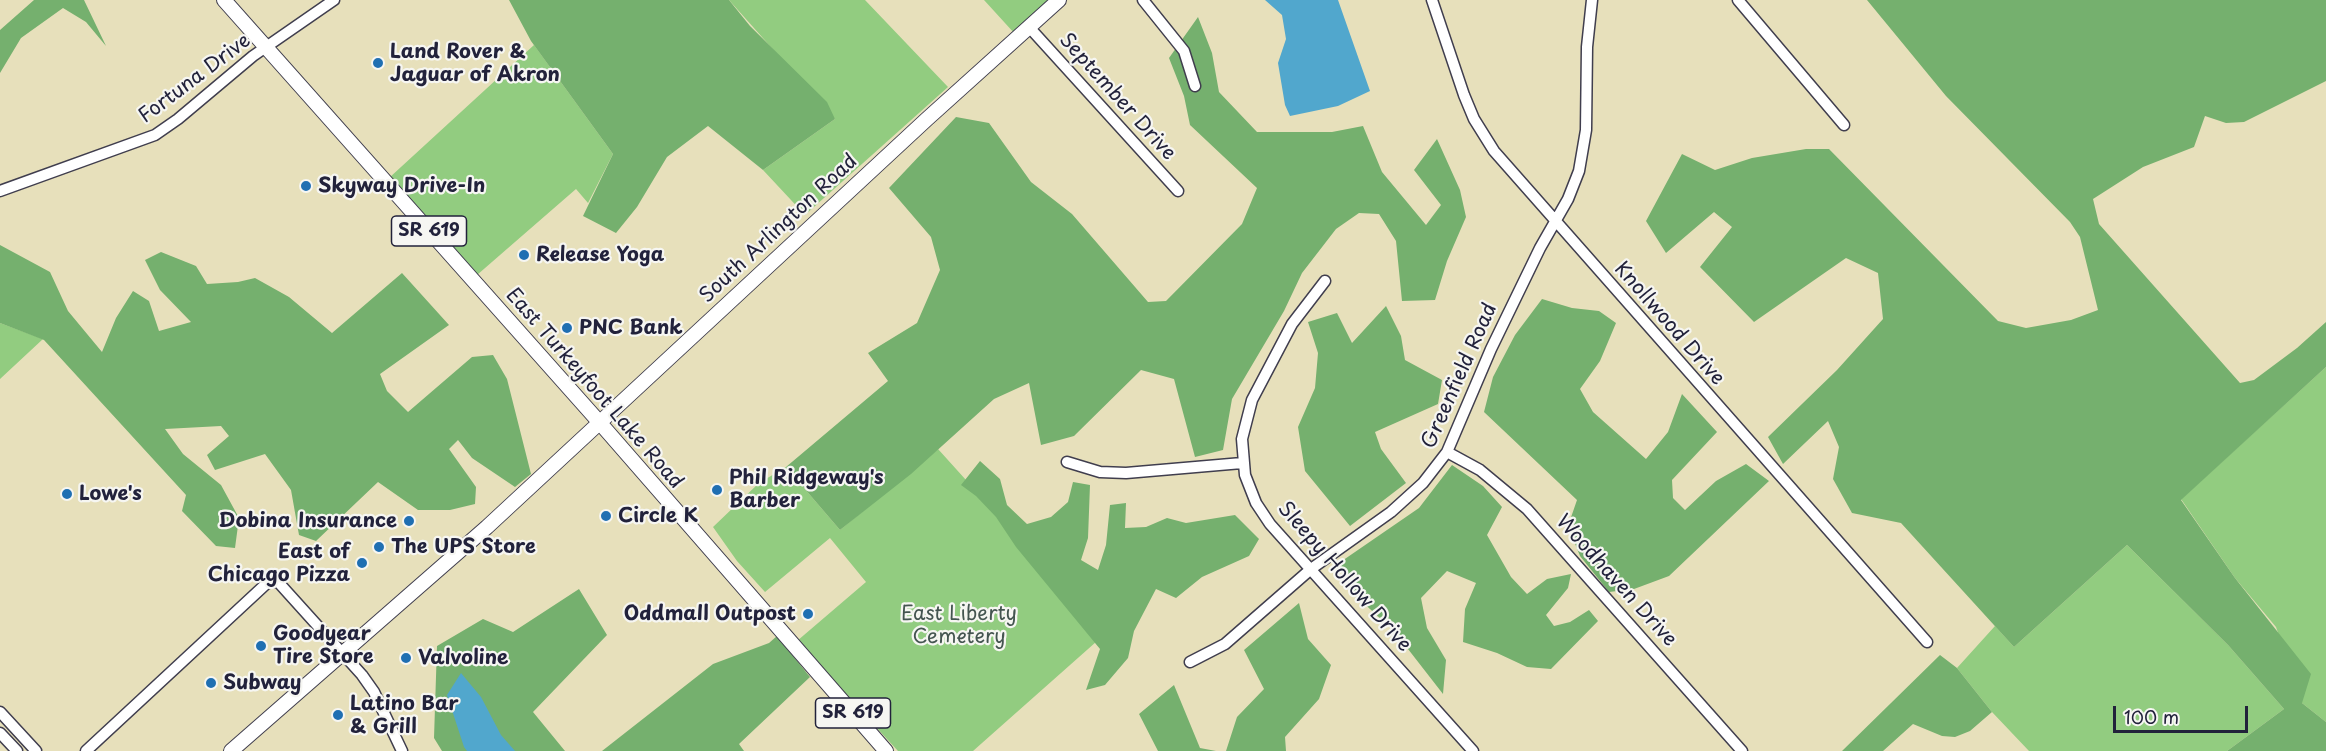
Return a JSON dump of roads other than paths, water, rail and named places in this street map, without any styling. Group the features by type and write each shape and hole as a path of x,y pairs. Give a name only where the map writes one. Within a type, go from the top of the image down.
{"main road":[{"name":"East Turkeyfoot Lake Road","path":"224,0 600,423 886,751"},
{"name":"South Arlington Road","path":"231,751 487,527 904,140 1059,0"}],"street":[{"name":"Fortuna Drive","path":"0,191 155,135 171,125 266,47 334,0"},
{"path":"1143,0 1184,51 1195,86"},
{"name":"Knollwood Drive","path":"1432,0 1474,119 1494,151 1927,642"},
{"name":"Greenfield Road","path":"1190,662 1225,644 1311,569 1410,496 1447,452 1491,350 1554,221 1568,199 1583,156 1592,0"},
{"path":"1738,0 1817,84 1844,125"},
{"name":"September Drive","path":"1029,27 1178,191"},
{"name":"Sleepy Hollow Drive","path":"1325,281 1292,324 1263,376 1243,427 1242,463 1251,491 1266,519 1473,751"},
{"name":"Woodhaven Drive","path":"1447,452 1479,470 1527,509 1742,751"},
{"path":"1067,462 1100,472 1118,473 1242,463"},
{"path":"86,751 269,582 279,583 343,652 374,692 402,751"},
{"path":"0,712 36,751"},
{"path":"0,733 17,751"}],"water":[{"path":"1265,0 1338,0 1370,91 1338,106 1290,116 1285,105 1278,63 1286,39 1282,15"},
{"path":"461,673 481,697 501,735 515,751 467,751 464,747 447,695"}],"place":[{"name":"Land Rover & Jaguar of Akron","path":"378,63"},
{"name":"Skyway Drive-In","path":"306,186"},
{"name":"Release Yoga","path":"524,255"},
{"name":"PNC Bank","path":"567,328"},
{"name":"Phil Ridgeway's Barber","path":"717,490"},
{"name":"Lowe's","path":"67,494"},
{"name":"Circle K","path":"606,516"},
{"name":"Dobina Insurance","path":"409,521"},
{"name":"The UPS Store","path":"379,547"},
{"name":"East of Chicago Pizza","path":"362,563"},
{"name":"Oddmall Outpost","path":"808,614"},
{"name":"Goodyear Tire Store","path":"261,646"},
{"name":"Valvoline","path":"406,658"},
{"name":"Subway","path":"211,683"},
{"name":"Latino Bar & Grill","path":"338,715"}],"park label":[{"name":"East Liberty Cemetery","path":"959,626"}]}
